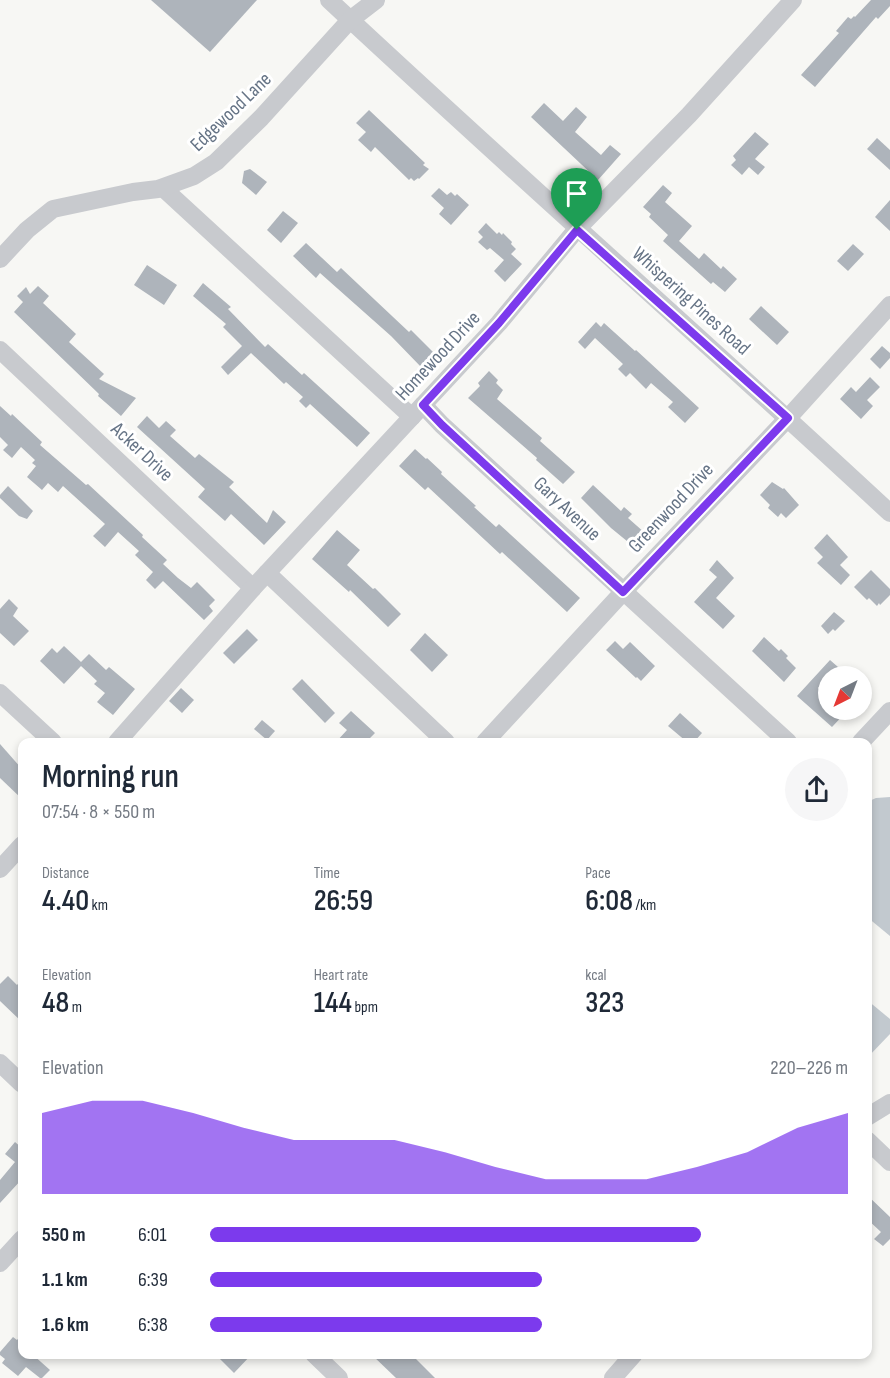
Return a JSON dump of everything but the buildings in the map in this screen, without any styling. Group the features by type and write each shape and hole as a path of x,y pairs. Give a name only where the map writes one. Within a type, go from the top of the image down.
{"street":[{"name":"Whispering Pines Road","path":"329,0 577,230 788,418 890,513"},
{"name":"Edgewood Lane","path":"0,260 27,230 53,209 163,188 194,176 222,156 261,118 350,20 376,0"},
{"name":"Homewood Drive","path":"121,738 253,588 499,323 577,230 689,115 793,0"},
{"name":"Gary Avenue","path":"163,188 418,411 442,425 784,738"},
{"name":"Greenwood Drive","path":"489,738 788,418 890,305"},
{"name":"Acker Drive","path":"0,351 253,588"},
{"path":"267,573 442,738"},
{"path":"0,693 49,738"},
{"path":"865,738 890,711"},
{"path":"0,869 18,849"},
{"path":"0,1063 18,1080"},
{"path":"872,1114 890,1103"},
{"path":"872,1145 890,1162"},
{"path":"0,1263 18,1243"},
{"path":"319,1359 339,1378"},
{"path":"613,1378 630,1359"}],"shaded area":[{"path":"890,797 890,936 872,921 872,800"},
{"path":"872,1004 890,1019 890,1034 872,1053"}],"route":[{"path":"577,230 788,418 623,592 423,405 499,323 577,230"}]}
